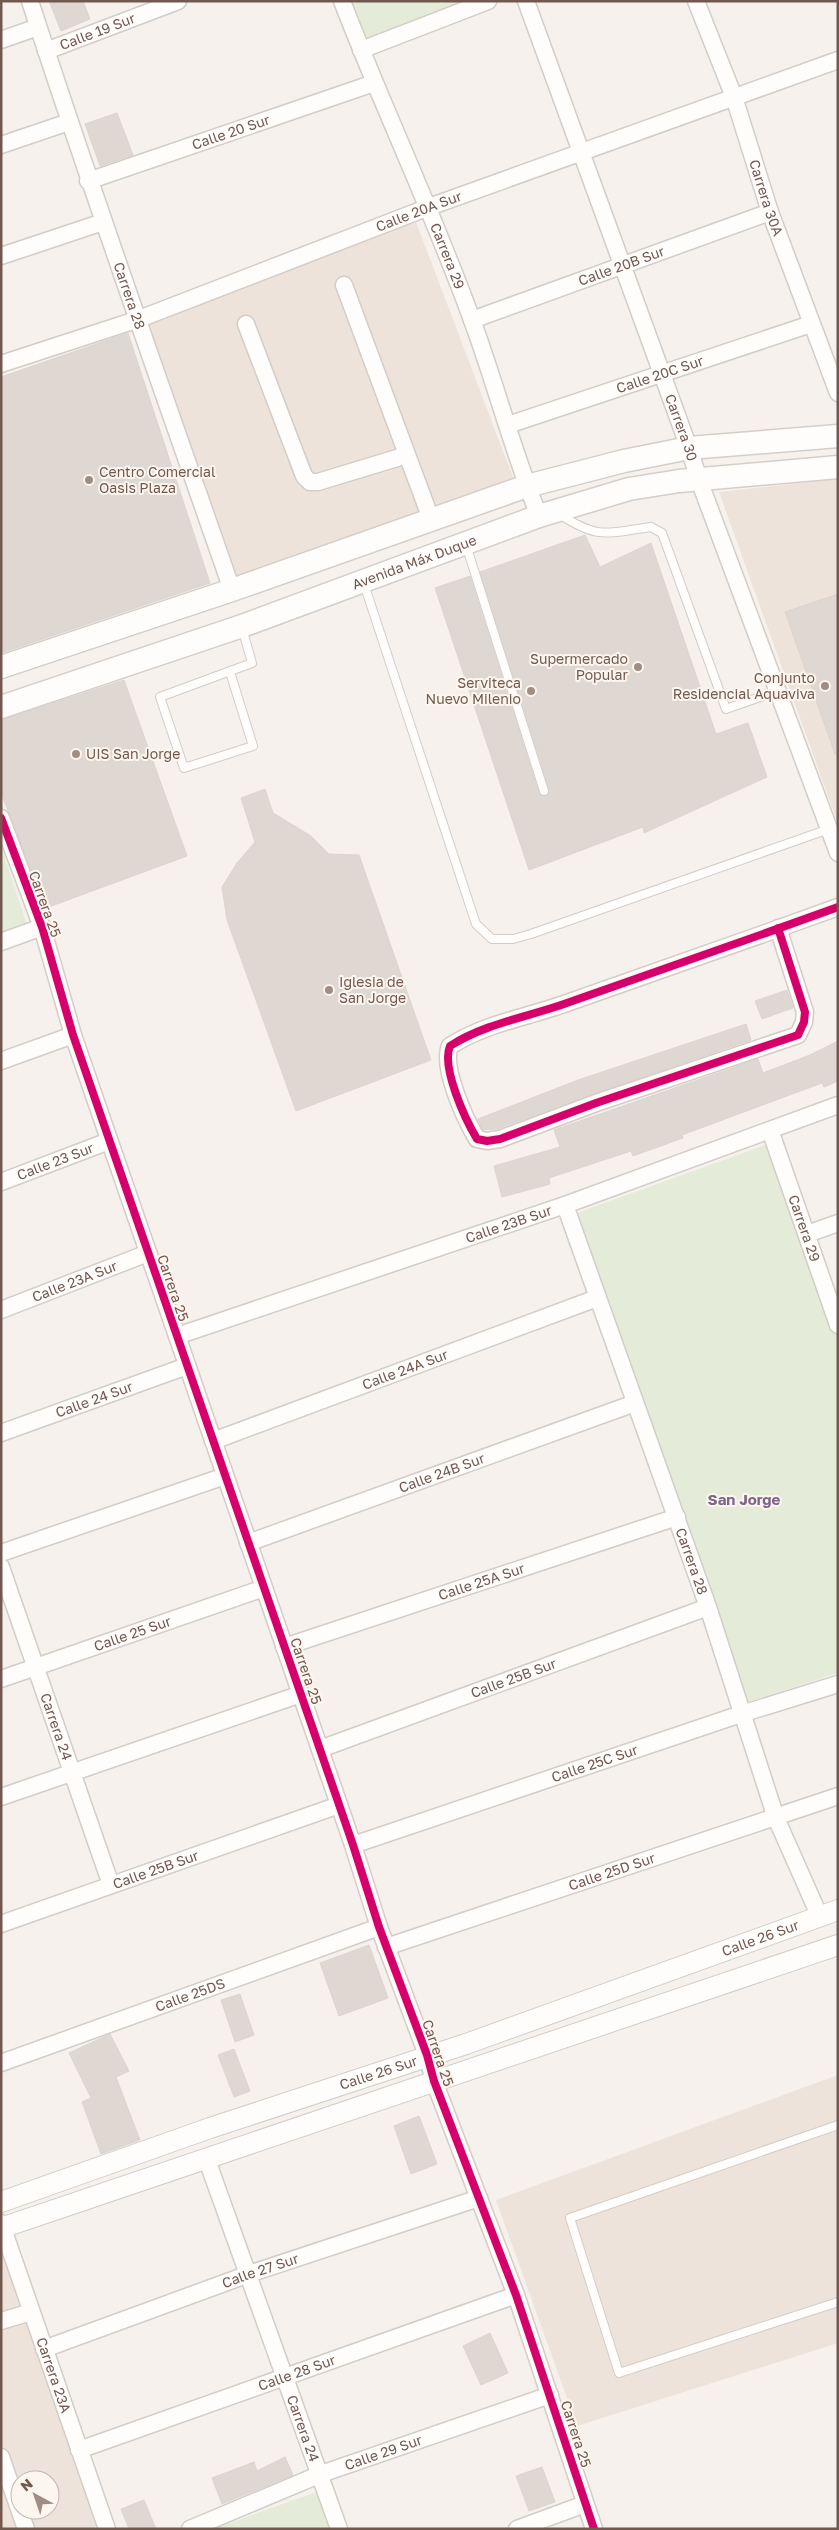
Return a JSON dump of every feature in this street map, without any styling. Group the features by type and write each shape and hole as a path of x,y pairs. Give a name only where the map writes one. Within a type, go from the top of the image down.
{"main road":[{"path":"1,667 232,590 526,486 624,461 689,448 838,436"},
{"name":"Avenida Máx Duque","path":"1,707 242,626 547,514 629,489 679,481 838,467"}],"street":[{"name":"Carrera 28","path":"30,1 88,181 139,318 232,590"},
{"name":"Calle 19 Sur","path":"46,51 178,1"},
{"name":"Carrera 29","path":"342,1 374,83 429,207 472,320 508,425 526,486 547,514"},
{"path":"361,50 488,1"},
{"name":"Carrera 30","path":"526,1 582,152 620,265 838,853"},
{"name":"Carrera 30A","path":"696,1 734,96 770,212 838,393"},
{"path":"1,40 38,27"},
{"name":"Calle 20A Sur","path":"1,364 139,318 429,207 838,60"},
{"name":"Calle 20 Sur","path":"88,181 374,83"},
{"path":"1,145 69,122"},
{"name":"Calle 20B Sur","path":"472,320 770,212"},
{"path":"1,256 103,222"},
{"path":"344,285 431,519"},
{"path":"246,324 304,476 310,482 318,482 407,454"},
{"name":"Calle 20C Sur","path":"508,425 811,324"},
{"name":"Carrera 25","path":"1,818 42,927 73,1035 353,1845 379,1927 427,2055 434,2081 516,2295 594,2529"},
{"path":"778,928 805,1012 804,1022 798,1035 596,1103 500,1139 487,1141 477,1139 470,1127 448,1068 446,1055 450,1046 482,1030 537,1014 778,928 838,907"},
{"path":"1,942 42,927"},
{"path":"1,1061 73,1035"},
{"name":"Calle 23B Sur","path":"177,1336 565,1205 838,1105"},
{"name":"Carrera 29","path":"770,1130 808,1234 838,1325"},
{"name":"Calle 23 Sur","path":"1,1182 109,1141"},
{"name":"Carrera 28","path":"565,1205 708,1607 776,1818 828,1912"},
{"path":"808,1234 838,1223"},
{"name":"Calle 23A Sur","path":"1,1310 148,1253"},
{"name":"Calle 24A Sur","path":"213,1441 597,1298"},
{"name":"Calle 24 Sur","path":"1,1433 188,1366"},
{"name":"Calle 24B Sur","path":"248,1543 635,1402"},
{"path":"1,1553 225,1476"},
{"name":"Calle 25A Sur","path":"284,1647 677,1517"},
{"name":"Carrera 24","path":"1,1567 111,1885"},
{"name":"Calle 25 Sur","path":"1,1679 264,1588"},
{"name":"Calle 25B Sur","path":"320,1749 708,1607"},
{"name":"Calle 25C Sur","path":"353,1845 741,1714 838,1684"},
{"path":"1,1797 301,1694"},
{"name":"Calle 25D Sur","path":"386,1947 838,1796"},
{"name":"Calle 25B Sur","path":"1,1924 339,1805"},
{"name":"Calle 26 Sur","path":"1,2202 210,2128 427,2055 466,2044 828,1912"},
{"name":"Calle 25DS","path":"1,2063 379,1927"},
{"name":"Calle 26 Sur","path":"2,2226 207,2160 434,2081 838,1945"},
{"name":"Carrera 24","path":"207,2160 321,2474 339,2529"},
{"name":"Calle 27 Sur","path":"44,2349 249,2274 480,2198"},
{"name":"Carrera 23A","path":"2,2226 107,2529"},
{"name":"Calle 28 Sur","path":"79,2450 516,2295"},
{"path":"1,2320 31,2312"},
{"name":"Calle 29 Sur","path":"190,2529 321,2474 550,2395"},
{"path":"1,2457 8,2499 26,2529"},
{"path":"517,2529 586,2504"}],"lane":[{"path":"547,514 582,529 602,534 651,527 658,529 662,533 726,709 778,691"},
{"path":"465,543 544,791"},
{"path":"363,581 476,924 492,939 513,939 531,934 829,830"},
{"path":"230,672 253,746 184,768 160,697 252,664 242,626"},
{"path":"838,2125 570,2218 619,2373 838,2302"}],"shaded area":[{"path":"416,222 514,480 236,579 144,319"},
{"path":"838,479 838,824 719,492"},
{"path":"838,2075 838,2343 577,2426 496,2200"},
{"path":"1,2243 104,2529 1,2529"}],"green space":[{"path":"346,1 469,1 362,42"},
{"path":"1,846 28,928 1,937"},
{"path":"771,1143 838,1337 838,1673 743,1703 574,1214"},
{"path":"319,2491 332,2529 213,2529"}],"building":[{"path":"49,1 83,1 90,19 61,31"},
{"path":"117,113 133,155 100,166 85,124"},
{"name":"Centro Comercial Oasis Plaza","path":"128,333 210,583 1,653 1,377"},
{"path":"585,535 600,567 651,543 716,734 748,723 767,777 644,833 643,827 529,870 435,588 470,576 539,793 546,796 549,789 480,572"},
{"name":"Conjunto Residencial Aquaviva","path":"838,594 838,754 835,754 785,612"},
{"name":"UIS San Jorge","path":"124,680 187,856 46,908 1,793 1,720"},
{"name":"Iglesia de San Jorge","path":"265,789 273,813 311,836 329,854 359,855 431,1060 296,1111 227,920 222,887 237,863 255,842 241,798"},
{"path":"787,990 793,1008 762,1019 755,1001"},
{"path":"746,1024 751,1040 592,1094 497,1129 483,1130 478,1119 578,1080"},
{"path":"838,1041 838,1081 824,1087 822,1083 682,1135 683,1138 633,1156 631,1151 549,1178 550,1184 502,1197 494,1166 560,1147 554,1130 758,1059 763,1073 810,1055"},
{"path":"369,1945 388,1998 339,2016 320,1963"},
{"path":"240,1994 254,2035 235,2042 221,2000"},
{"path":"110,2034 129,2071 116,2077 140,2140 101,2154 82,2102 91,2098 69,2053"},
{"path":"234,2049 250,2091 234,2097 218,2055"},
{"path":"419,2116 437,2164 411,2174 394,2126"},
{"path":"490,2333 508,2373 481,2385 463,2346"},
{"path":"285,2457 293,2475 222,2504 212,2478 254,2462 257,2471"},
{"path":"542,2467 555,2502 529,2511 516,2476"},
{"path":"144,2500 156,2529 129,2529 121,2509"}],"cycle path":[{"path":"1,818 42,927 73,1035 353,1845 379,1927 427,2055 434,2081 516,2295 594,2529"},
{"path":"778,928 805,1012 804,1022 798,1035 596,1103 500,1139 487,1141 477,1139 466,1119 451,1079 448,1055 450,1046 491,1026 564,1004 770,932 804,919 838,907"}],"place":[{"name":"Centro Comercial Oasis Plaza","path":"89,480"},
{"name":"Supermercado Popular","path":"638,667"},
{"name":"Conjunto Residencial Aquaviva","path":"825,686"},
{"name":"Serviteca Nuevo Milenio","path":"531,691"},
{"name":"UIS San Jorge","path":"76,754"},
{"name":"Iglesia de San Jorge","path":"329,990"}],"district":[{"name":"San Jorge","path":"744,1500"}]}
